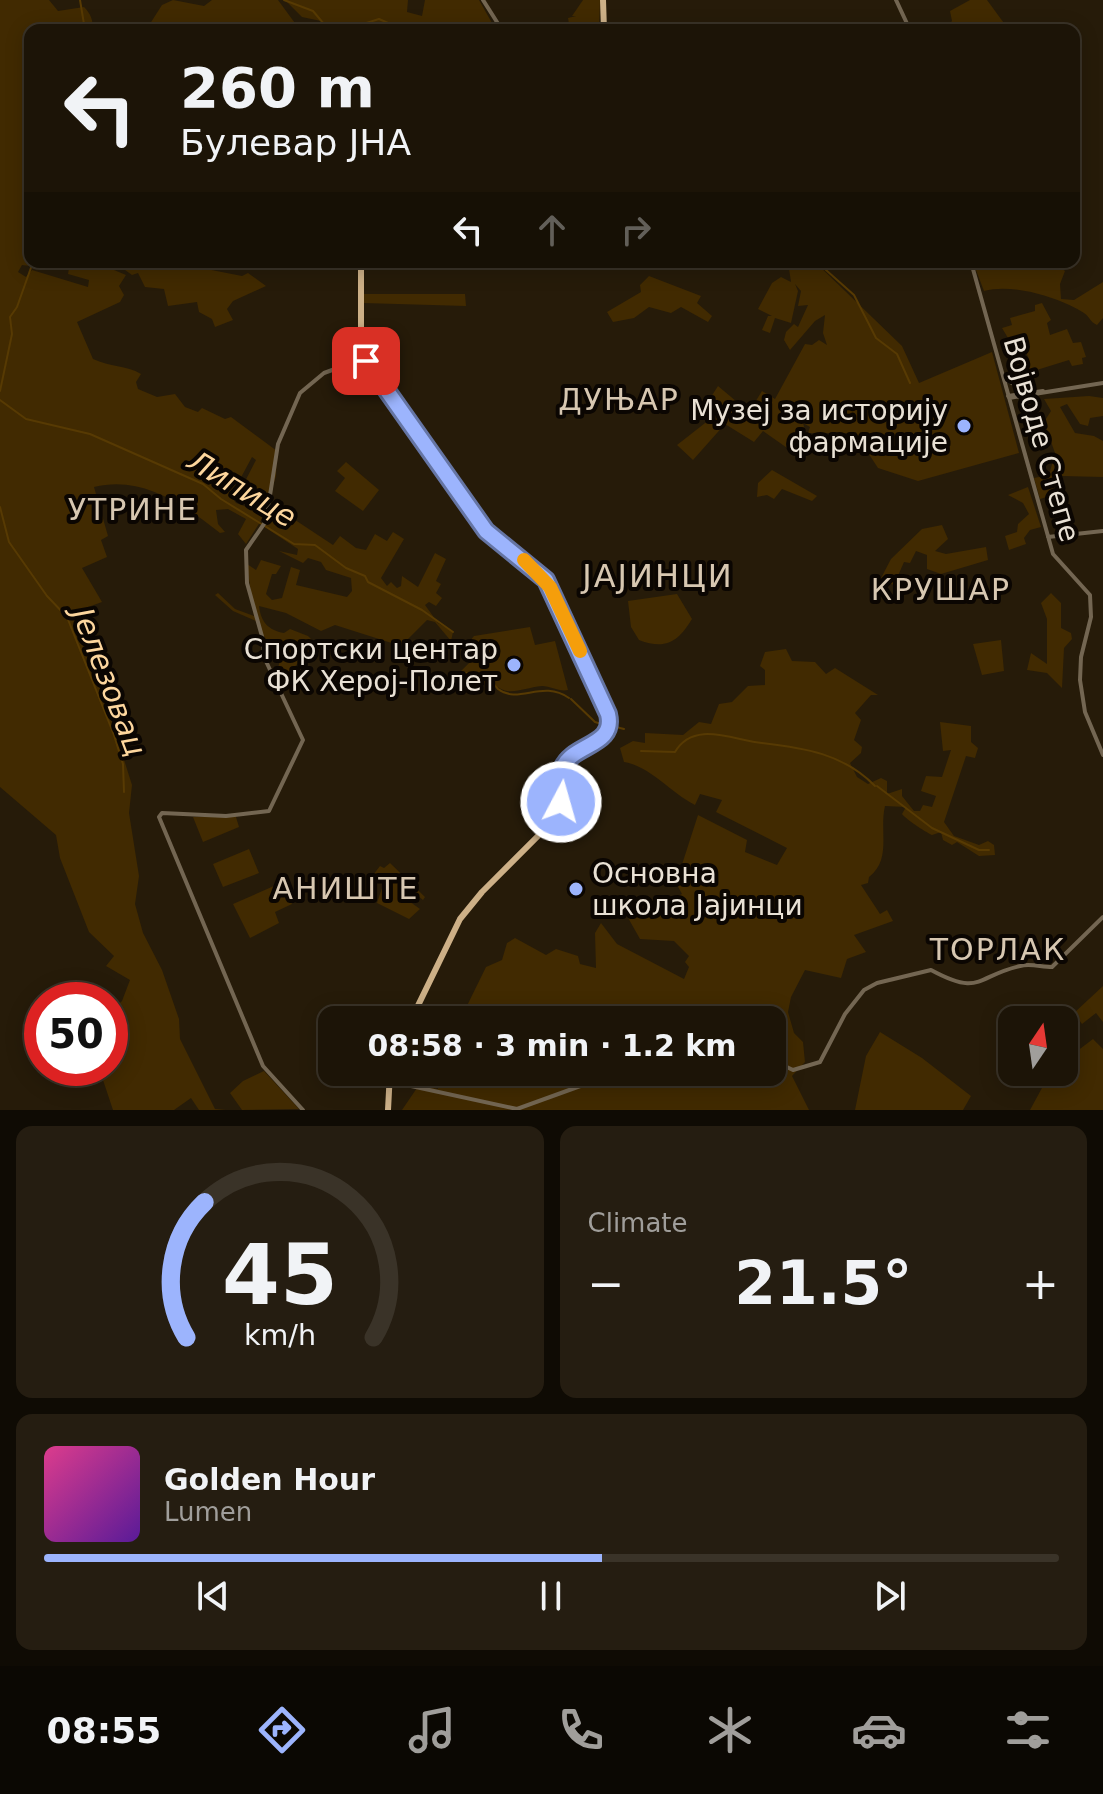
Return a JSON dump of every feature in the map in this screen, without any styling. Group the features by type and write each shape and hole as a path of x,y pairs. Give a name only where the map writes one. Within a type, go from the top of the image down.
{"main road":[{"path":"603,0 604,24"},
{"path":"361,268 361,334 365,358 486,531 546,580 610,719 604,737 573,753 562,768 561,804 555,819 482,892 460,919 418,1006"},
{"path":"388,1086 388,1110"}],"street":[{"path":"483,0 498,24"},
{"path":"896,0 907,24"},
{"name":"Војводе Степе","path":"973,268 1048,537 1057,560 1090,595 1092,614 1081,657 1080,680 1085,712 1103,755"},
{"path":"303,1110 265,1069 159,818 162,813 226,816 269,811 303,740 269,672 247,583 246,550 264,523 276,476 278,444 300,393 324,373 365,358"},
{"path":"1003,377 1015,388 1034,392"},
{"path":"1008,397 1025,397 1103,383"},
{"path":"1008,397 1065,390"},
{"path":"1012,410 1025,397"},
{"path":"1048,537 1103,531"},
{"path":"786,1067 801,1069 823,1058 844,1016 864,990 873,984 930,970 951,981 974,984 1021,965 1052,967 1103,917"},
{"path":"411,1086 517,1109 580,1086"}],"shaded area":[{"path":"0,0 49,0 58,11 84,7 92,24 24,24 24,265 18,272 26,277 32,270 88,287 89,280 68,274 69,268 109,268 126,275 119,286 124,295 120,302 77,322 93,359 141,374 136,382 138,389 157,397 175,394 185,407 198,412 202,408 225,419 231,417 277,451 276,476 268,502 333,545 340,536 356,548 366,550 375,534 387,541 393,532 404,539 381,578 387,586 391,582 397,588 401,586 402,576 418,587 435,553 446,559 436,581 441,584 436,593 442,598 436,606 429,602 425,605 438,623 453,632 451,641 435,622 427,620 401,646 335,625 321,631 286,613 259,606 264,621 274,630 284,633 290,629 308,636 316,644 285,677 278,668 282,652 269,649 256,621 233,611 215,595 218,593 235,609 254,616 247,564 256,570 261,560 281,566 276,574 272,574 266,594 272,600 282,598 291,567 300,570 296,585 347,597 352,591 351,578 326,570 321,562 308,558 303,563 279,551 297,555 298,549 263,526 266,513 246,544 238,534 246,519 228,509 216,510 218,524 225,532 220,533 177,503 145,489 112,484 94,487 108,536 101,540 107,557 82,568 102,602 77,611 132,785 129,813 139,876 135,904 143,933 162,970 179,1019 180,1039 215,1109 226,1110 199,1110 191,1098 174,1110 113,1110 105,1086 128,1086 130,980 106,966 114,956 89,932 60,858 56,835 0,787","holes":["252,457 256,460 239,493 261,504 260,512 236,503 231,496"]},
{"path":"173,0 204,6 212,0 278,0 296,24 150,24 162,5"},
{"path":"285,0 408,0 407,12 422,16 425,0 479,0 493,24 322,24 321,21 302,17"},
{"path":"583,0 600,0 599,24 569,24 568,18 576,16 572,16"},
{"path":"970,0 987,0 1005,24 949,24 952,21 950,11"},
{"path":"122,268 201,268 242,276 248,273 266,286 233,301 227,309 233,320 215,327 212,319 199,312 197,302 168,306 164,289 145,287 138,273 132,275"},
{"path":"789,268 821,268 902,346 919,383 992,352 1019,453 918,481 878,468 855,433 808,433 810,427 803,423 806,433 790,450 763,431 754,442 725,424 693,460 677,445 723,409 711,397 718,386 749,412 762,391 775,399 805,344 812,345 819,340 827,345 823,333 825,315 815,321 790,350 784,340 786,332 794,324 798,327 808,305 798,306 801,291 795,284 798,291 791,323 775,318 770,333 762,330 768,316 772,316 758,309 772,283 781,277 791,282"},
{"path":"1061,268 1065,271 1060,284 1061,299 1074,300 1103,282 1103,318 1097,325 1074,307 1036,293 1009,289 984,291 976,270"},
{"path":"649,276 701,296 697,303 712,316 708,322 681,307 671,313 649,307 634,318 613,322 607,312 641,292 640,285"},
{"path":"363,294 465,294 466,306 363,303"},
{"path":"1042,303 1051,320 1047,323 1050,335 1067,329 1073,343 1081,342 1086,357 1082,358 1083,364 1072,366 1069,360 1027,373 1029,359 1025,350 1010,354 1011,343 1002,328 1012,325 1010,318 1035,311 1035,305"},
{"path":"1103,398 1103,416 1090,418 1088,426 1080,424 1067,404 1060,407 1075,433 1103,441 1103,477 1062,476 1057,480 1060,493 1040,499 1034,478 1049,475 1055,453 1044,422 1051,411 1044,399"},
{"path":"346,462 379,490 363,511 335,491 345,478 337,471"},
{"path":"772,470 817,496 812,501 782,489 774,499 767,495 757,497 758,483"},
{"path":"1028,487 1041,527 1030,530 1024,538 1026,544 1009,550 1005,536 1017,532 1018,524 1029,514 1023,503 1008,495"},
{"path":"942,525 948,539 935,551 946,554 986,547 988,560 941,574 927,569 927,555 916,551 910,563 904,562 894,585 880,580 891,559 922,529"},
{"path":"1051,593 1061,603 1061,628 1071,633 1072,639 1064,648 1062,688 1047,673 1027,670 1031,653 1047,664 1047,619 1041,603"},
{"path":"677,594 692,619 682,633 665,644 639,640 631,627 628,601"},
{"name":"Спортски центар ФК Херој-Полет","path":"530,627 535,645 555,641 568,690 542,686 507,691 489,679 478,690 460,672 473,659 465,647 474,636"},
{"path":"1001,640 1004,671 982,675 973,644"},
{"path":"786,649 792,661 815,662 826,674 835,668 878,695 871,695 855,713 861,720 854,740 862,747 861,753 850,763 857,777 868,784 881,778 887,781 887,794 902,789 902,796 914,811 920,811 923,805 932,807 936,796 921,791 926,776 942,777 951,750 943,751 940,722 971,726 971,742 978,748 975,758 966,756 944,822 954,836 979,845 988,841 994,845 995,855 979,856 957,842 952,845 943,840 941,832 932,835 908,819 902,814 906,807 885,806 883,853 868,883 861,885 880,914 887,910 893,921 854,935 866,952 847,959 841,978 805,970 791,997 788,1012 794,1033 803,1042 805,1062 792,1076 809,1110 402,1110 418,1086 438,1089 438,1086 786,1086 786,1006 467,1006 486,967 502,960 507,943 515,938 546,955 556,949 578,956 580,964 596,968 595,933 601,923 617,944 684,979 689,967 685,962 689,956 674,941 640,939 627,916 682,894 676,883 698,815 747,840 745,852 777,865 787,848 716,812 722,800 700,794 695,805 686,800 652,774 624,762 620,748 633,741 645,743 645,733 683,735 699,722 711,724 719,704 732,702 748,686 765,685 765,670 760,666 765,652"},
{"path":"193,817 236,817 239,827 203,842"},
{"path":"249,849 259,873 223,887 213,864"},
{"path":"390,863 425,897 423,900 407,887 402,896 420,909 409,919 377,903 384,882 373,875 380,866 384,868"},
{"path":"283,882 292,904 275,912 279,923 250,938 233,904"},
{"path":"1103,986 1103,1022 1096,1013 1082,1024 1078,1018 1078,1009"},
{"path":"880,1032 922,1058 971,1096 963,1110 855,1110 866,1056"},
{"path":"1093,1039 1103,1049 1103,1110 1030,1110 1043,1086 1078,1086 1078,1050"},
{"path":"264,1071 299,1109 242,1110 230,1093 243,1081"}],"waterway":[{"name":"Јелезовац","path":"80,0 84,24"},
{"path":"284,0 313,11 324,24"},
{"path":"363,24 379,19 390,24"},
{"name":"Јелезовац","path":"0,391 12,334 10,317 17,307 31,268"},
{"path":"824,268 854,295 876,338 897,354 910,383"},
{"name":"Липице","path":"0,400 26,419 90,434 203,484 221,499 294,544 315,545 346,568 365,576 368,582 422,610 453,632"},
{"name":"Јелезовац","path":"0,507 9,542 47,596 67,617 114,735 123,764 124,792"},
{"path":"463,673 485,673 498,689 506,693 549,691 569,698"},
{"path":"571,699 595,722 605,725"},
{"path":"612,726 624,729"},
{"path":"641,751 675,752 683,742 693,737 715,734 823,754 850,766 875,786"},
{"path":"877,786 932,828 979,850 989,850"}],"slow traffic":[{"path":"524,560 539,571 550,587 580,651"}],"place":[{"name":"Музеј за историју фармације","path":"964,426"},
{"name":"Спортски центар ФК Херој-Полет","path":"514,665"},
{"name":"Основна школа Јајинци","path":"576,889"}],"district":[{"name":"ДУЊАР","path":"619,400"},
{"name":"УТРИНЕ","path":"133,510"},
{"name":"ЈАЈИНЦИ","path":"658,576"},
{"name":"КРУШАР","path":"941,590"},
{"name":"АНИШТЕ","path":"346,889"},
{"name":"ТОРЛАК","path":"998,950"}],"route":[{"path":"366,361 486,531 539,571 559,603 610,719 604,737 573,753 562,768 561,802"}]}
